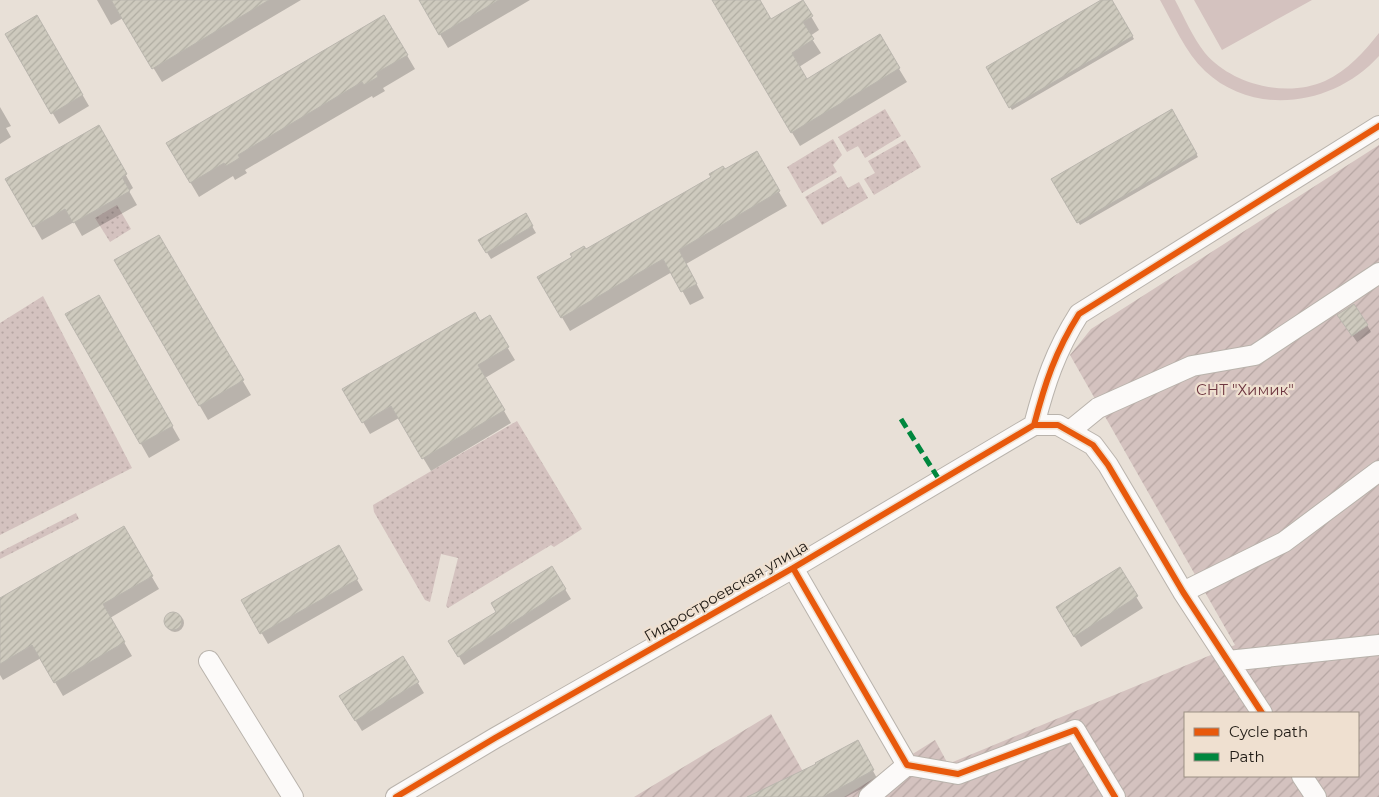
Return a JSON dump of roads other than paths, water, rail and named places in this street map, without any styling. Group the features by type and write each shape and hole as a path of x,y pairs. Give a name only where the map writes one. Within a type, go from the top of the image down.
{"street":[{"path":"1261,712 1183,592 1108,465 1094,445 1071,430 1058,425 1034,425 1047,374 1079,314 1379,126"},
{"path":"1071,430 1098,408 1192,366 1255,355 1379,273"},
{"name":"Гидростроевская улица","path":"396,797 793,568 1034,425"},
{"path":"1183,592 1284,542 1379,471"},
{"path":"793,568 907,765 958,774 1075,730 1115,797"},
{"path":"1228,661 1379,645"},
{"path":"209,661 293,797"},
{"path":"869,797 907,765"},
{"path":"1303,777 1316,797"}],"park label":[{"name":"СНТ \"Химик\"","path":"1245,390"}]}
